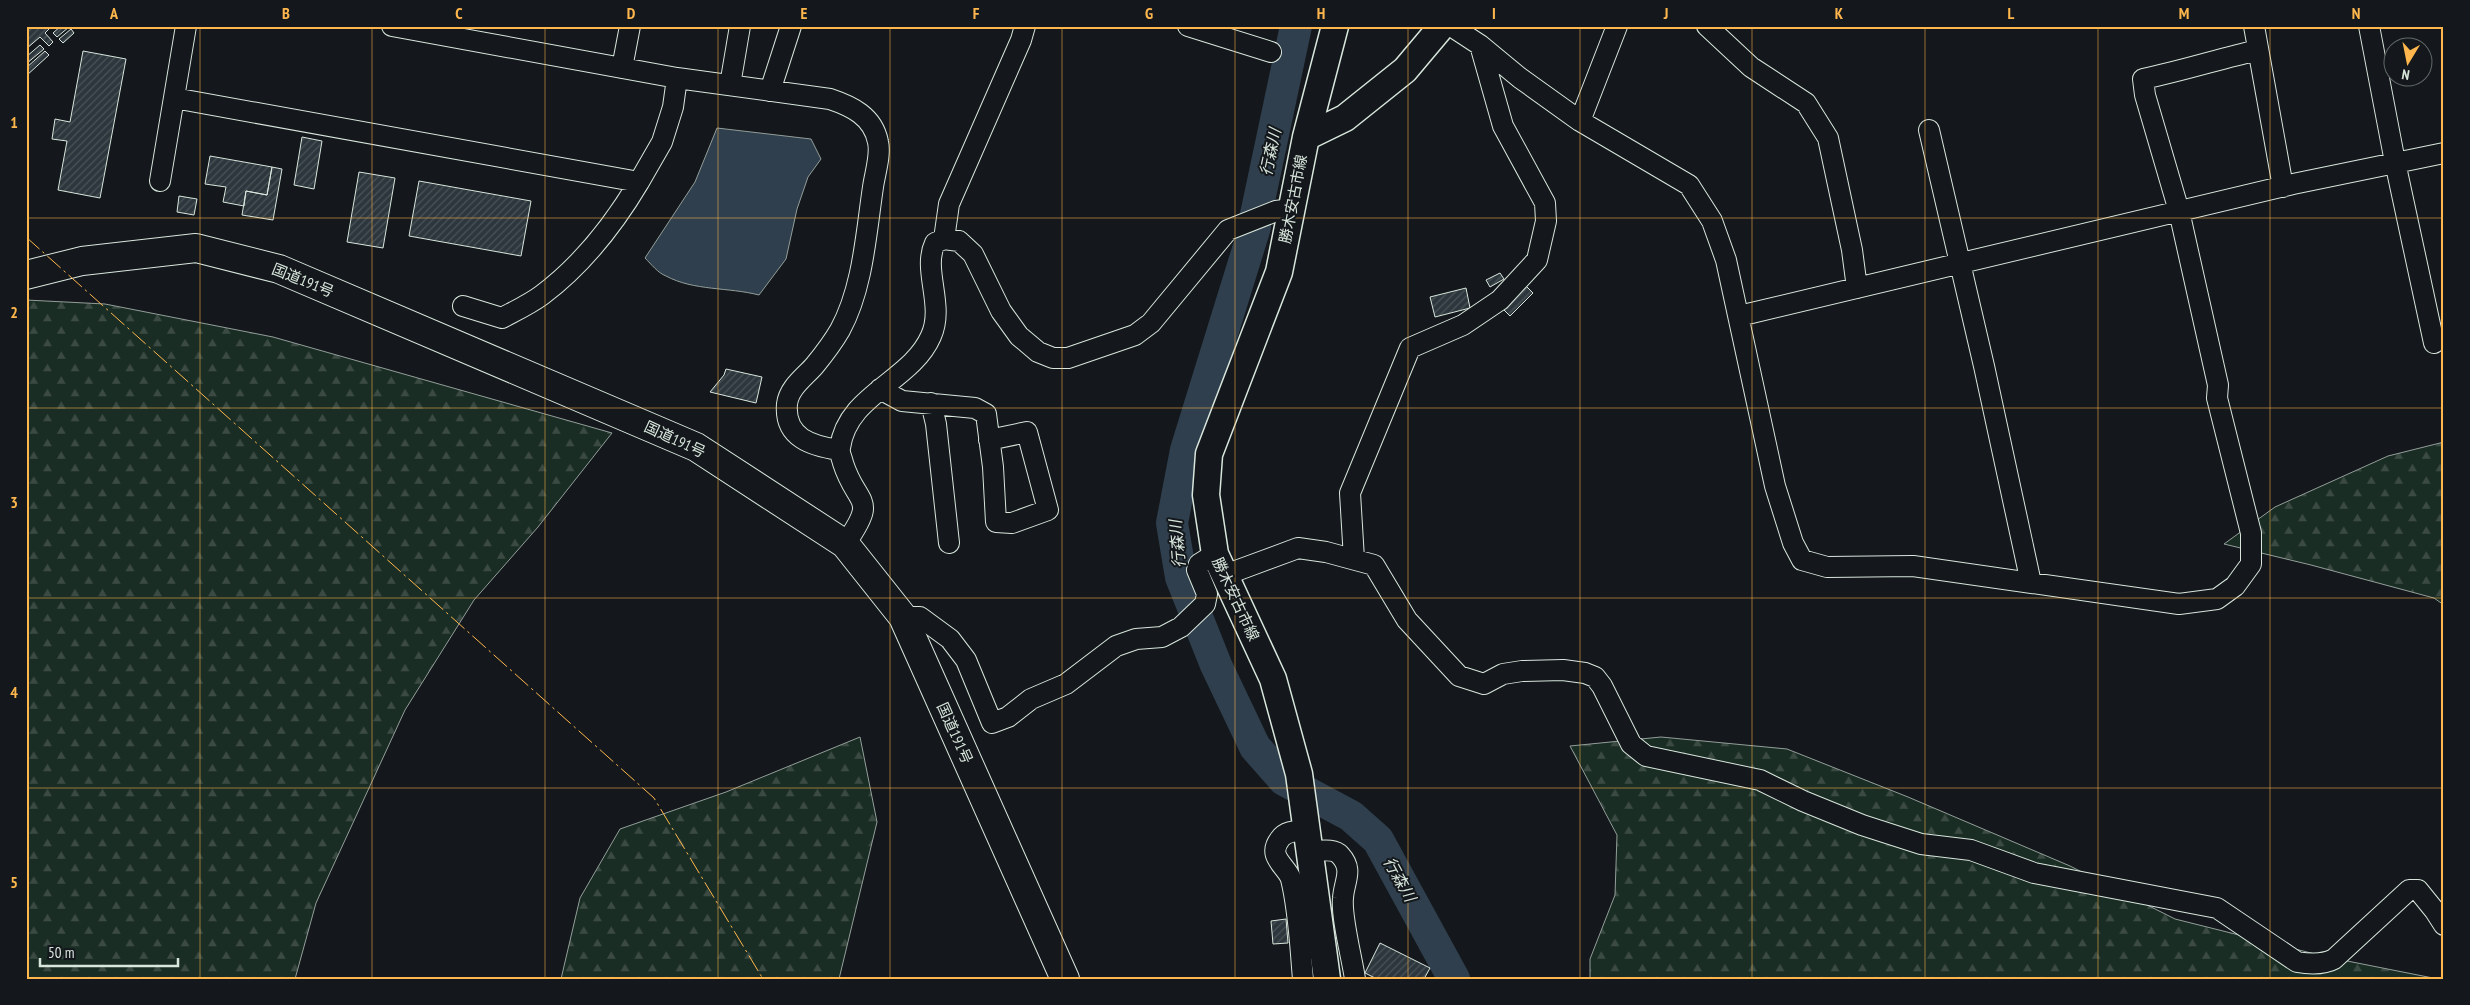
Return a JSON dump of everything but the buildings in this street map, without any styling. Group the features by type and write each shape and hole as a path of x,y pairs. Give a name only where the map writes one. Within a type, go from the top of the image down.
{"highway":[{"name":"国道191号","path":"26,275 82,261 196,248 279,269 696,447 845,544 903,617 1065,979"}],"main road":[{"name":"勝木安古市線","path":"1327,979 1309,835 1299,774 1273,679 1220,565 1206,495 1209,454 1280,272 1306,137 1335,26"},
{"name":"勝木安古市線","path":"1306,137 1345,118 1405,70 1442,26"}],"street":[{"path":"160,181 186,26"},
{"path":"392,26 677,78 830,99 851,106 868,120 878,142 856,290 840,330 816,364 794,388 787,402 788,420 798,437 817,447 839,450"},
{"path":"622,68 630,26"},
{"path":"730,85 740,26"},
{"path":"770,91 791,26"},
{"path":"944,239 949,204 1014,57 1025,26"},
{"path":"1188,26 1271,52"},
{"path":"1451,26 1480,45 1520,78 1580,121 1689,185 1712,221 1726,260 1775,486 1793,543 1802,560 1827,566 1913,566 2179,604 2217,599 2235,586 2250,564 2251,533 2217,398 2218,385 2179,211 2145,95 2143,79 2188,70 2202,63 2258,50"},
{"path":"1580,121 1617,26"},
{"path":"1706,26 1752,67 1806,103 1828,138 1852,250 1857,288"},
{"path":"2254,26 2282,187"},
{"path":"2369,26 2395,162 2434,343"},
{"path":"1354,559 1350,493 1410,348 1463,325 1500,300 1537,260 1546,221 1544,203 1503,126 1480,45"},
{"path":"463,306 502,318 542,296 582,259 618,216 662,142 673,108 677,78"},
{"path":"174,98 639,182"},
{"path":"1928,130 1984,366 2031,583"},
{"path":"1739,316 1959,262 2282,187 2444,153"},
{"path":"845,544 862,520 864,510 861,496 845,467 839,450 846,427 863,402 917,359 931,335 937,309 930,253 935,243 944,239 958,241 973,254 1001,311 1019,336 1038,352 1053,358 1068,358 1134,335 1151,323 1228,230 1276,211 1292,209"},
{"path":"880,389 902,401 975,408 986,414 993,467 996,522 1012,523 1048,510 1027,432 990,440"},
{"path":"931,403 936,424 949,543"},
{"path":"903,617 920,617 950,638 966,660 992,723 1008,717 1031,699 1066,684 1116,646 1136,639 1162,637 1180,627 1206,604 1207,594 1197,570 1199,564 1220,565 1298,548 1326,552 1374,565 1407,620 1459,676 1484,684 1503,674 1522,671 1563,670 1585,673 1595,677 1602,686 1631,744 1646,756 1760,780 1803,801 1862,825 1921,844 1971,850 2034,873 2217,908 2276,950 2297,962 2309,964 2329,962 2334,959 2409,890 2418,890 2436,911 2444,925"},
{"path":"1304,979 1290,876 1277,860 1276,850 1279,839 1288,832 1309,835 1330,850 1339,853 1346,863 1349,874 1342,900 1355,979"}],"green space":[{"path":"26,300 105,304 273,337 612,433 538,527 474,600 405,710 316,903 295,979 26,979"},
{"path":"2444,442 2444,605 2434,598 2224,544 2275,507 2388,456"},
{"path":"860,737 877,822 839,979 561,979 580,898 620,829 726,792"},
{"path":"1661,737 1787,749 1908,797 2070,866 2175,919 2327,957 2438,979 1590,979 1590,959 1615,895 1617,835 1570,746"}],"water":[{"path":"717,128 811,139 821,159 808,177 797,209 786,259 759,295 677,281 660,273 645,258 695,182"}],"waterway":[{"name":"行森川","path":"1296,26 1254,224 1255,227 1186,450 1172,523 1181,577 1216,665 1255,747 1284,780 1351,816 1378,840 1454,979"}],"power":[{"path":"26,237 654,798 763,979"}]}
